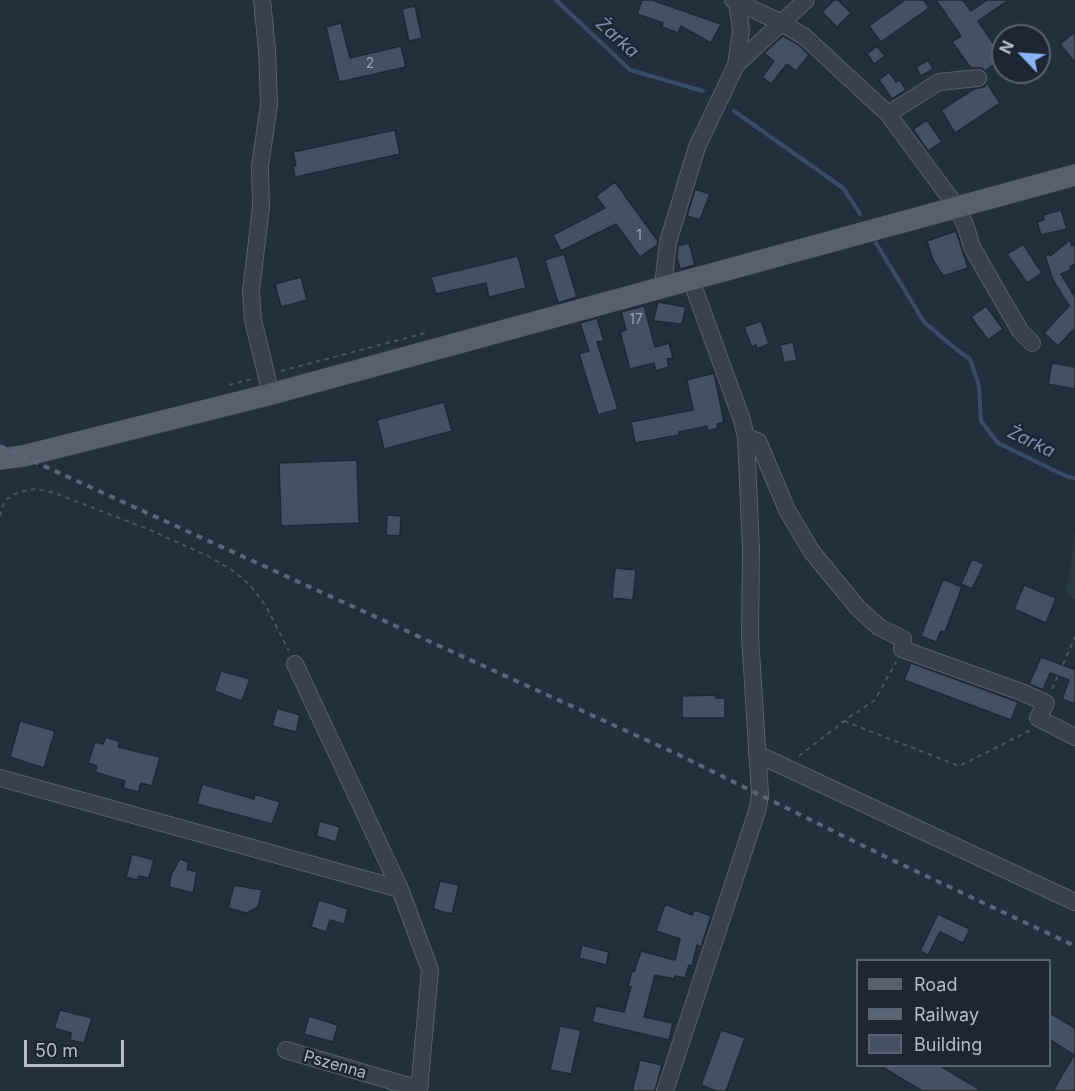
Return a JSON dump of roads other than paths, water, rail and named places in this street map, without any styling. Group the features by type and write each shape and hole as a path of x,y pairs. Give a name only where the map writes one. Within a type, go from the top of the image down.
{"main road":[{"path":"0,459 22,456 271,394 1075,175"}],"street":[{"path":"262,0 267,50 268,105 260,166 260,224 251,291 253,320 271,394"},
{"path":"736,65 806,0"},
{"path":"735,1 780,22 805,37 888,114 956,206 972,247 1021,332 1032,343"},
{"path":"663,286 668,242 697,147 736,65 741,30 735,1"},
{"path":"888,114 939,82 978,78"},
{"path":"665,1091 758,808 760,794 750,636 751,549 746,436 691,280"},
{"path":"746,436 758,441 787,510 812,552 858,608 879,627 903,639 902,649 1024,693 1075,736"},
{"path":"295,664 400,889 430,970 419,1088"},
{"path":"757,754 1075,902"},
{"path":"0,778 400,889"},
{"name":"Pszenna","path":"285,1050 419,1088"}],"waterway":[{"name":"Żarka","path":"556,0 630,70 703,91"},
{"name":"Żarka","path":"734,111 843,188 860,214"},
{"name":"Żarka","path":"876,243 924,322 970,359 979,386 981,421 998,443 1068,477 1075,478"}],"railway":[{"path":"0,446 677,754 888,858 1075,946"}]}
